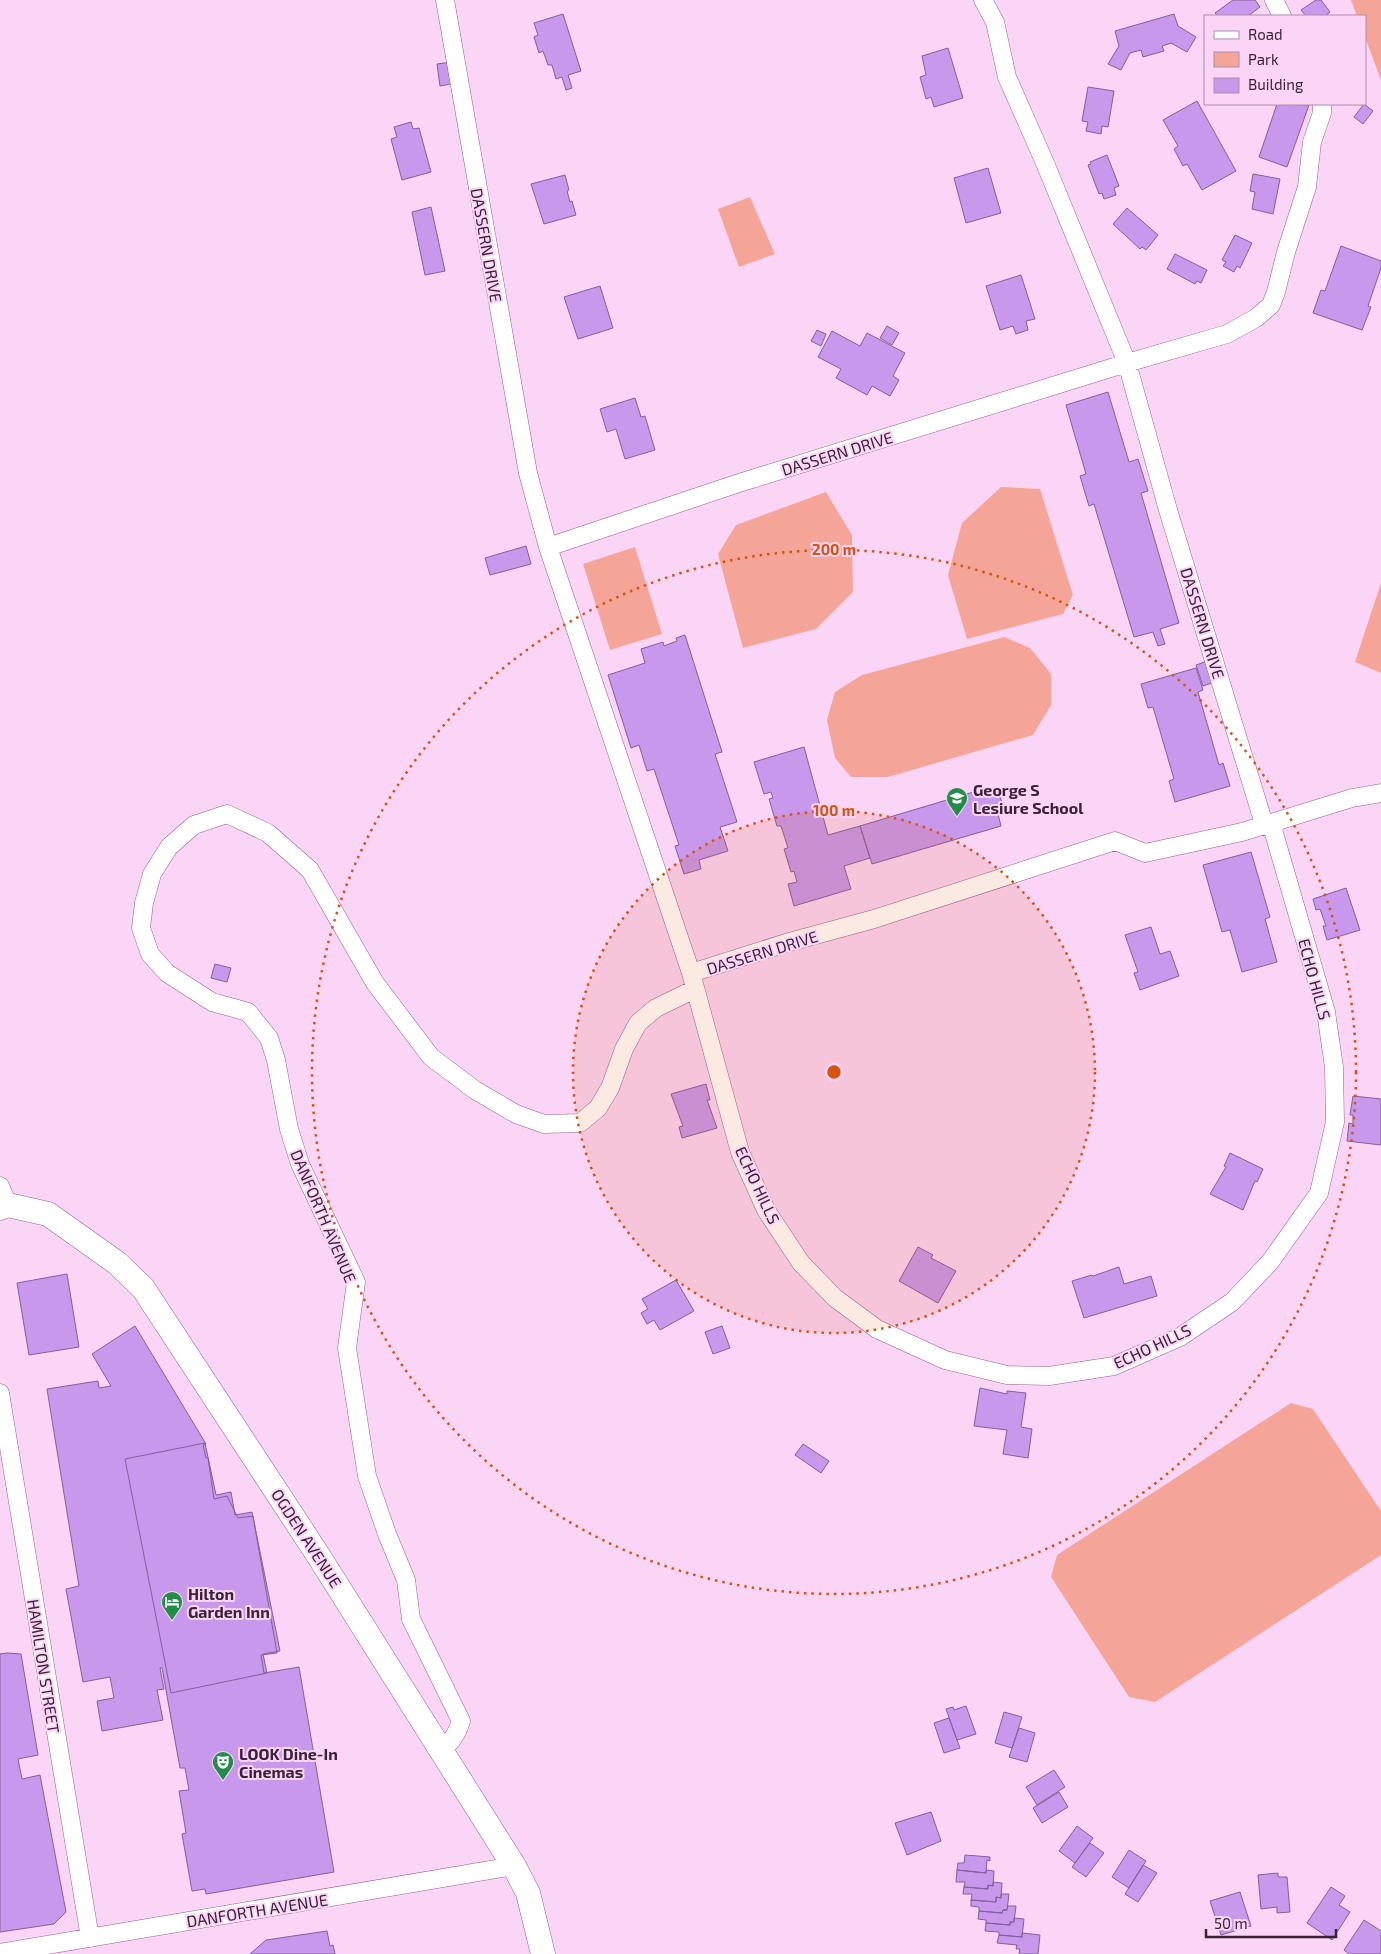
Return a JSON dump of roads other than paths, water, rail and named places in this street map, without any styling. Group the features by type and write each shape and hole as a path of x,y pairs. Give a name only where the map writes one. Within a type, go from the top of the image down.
{"street":[{"name":"DASSERN DRIVE","path":"446,0 528,473 548,547 693,981 786,943 874,919 1115,842 1145,853 1242,832 1352,798 1381,793"},
{"name":"DASSERN DRIVE","path":"983,0 995,22 1007,77 1045,163 1127,363 1168,510 1267,824"},
{"path":"1274,0 1282,15"},
{"path":"1127,363 1227,334 1256,318 1271,305 1307,187 1312,142 1322,113 1322,105"},
{"name":"DASSERN DRIVE","path":"548,547 739,483 1127,363"},
{"name":"DANFORTH AVENUE","path":"442,1750 452,1742 461,1722 411,1619 406,1580 387,1534 368,1476 347,1348 356,1282 300,1164 289,1129 276,1060 269,1038 248,1012 212,1002 167,974 150,954 141,928 144,903 152,874 168,847 194,825 227,814 268,833 310,870 374,983 431,1057 475,1090 516,1114 544,1124 580,1123 598,1108 610,1088 624,1049 638,1023 693,981"},
{"name":"ECHO HILLS","path":"693,981 740,1152 766,1210 801,1263 835,1298 877,1329 945,1360 1007,1375 1049,1376 1114,1366 1180,1337 1232,1302 1270,1262 1319,1193 1335,1122 1334,1067 1326,1012 1267,824"},
{"name":"OGDEN AVENUE","path":"3,1200 48,1214 117,1263 143,1288 323,1563 514,1866 528,1893 543,1954"},
{"name":"HAMILTON STREET","path":"0,1394 90,1938"},
{"name":"DANFORTH AVENUE","path":"0,1953 514,1866"}],"place":[{"name":"George S Lesiure School","path":"957,817"},
{"name":"Hilton Garden Inn","path":"172,1621"},
{"name":"LOOK Dine-In Cinemas","path":"223,1781"}]}
